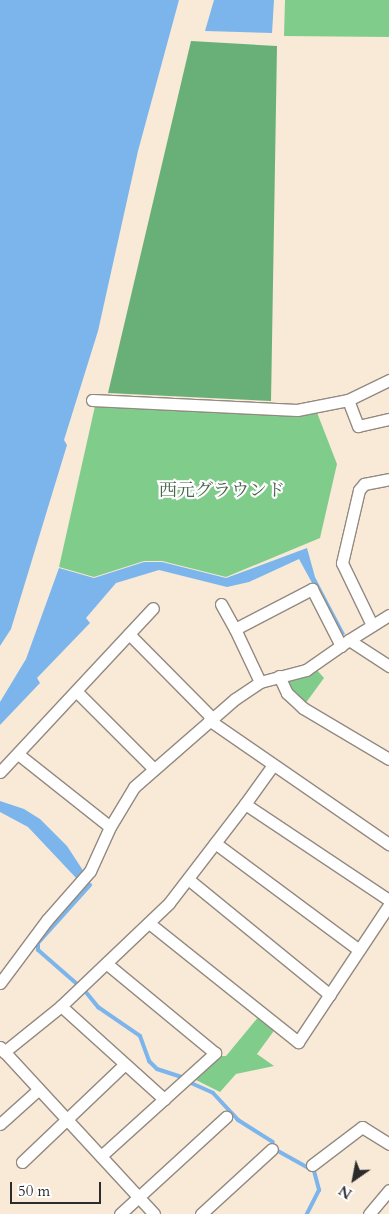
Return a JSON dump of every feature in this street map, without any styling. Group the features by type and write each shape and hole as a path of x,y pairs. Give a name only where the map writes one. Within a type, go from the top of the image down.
{"street":[{"path":"92,400 297,410 348,400 389,380"},
{"path":"348,400 358,426 389,419"},
{"path":"372,625 342,563 359,490 364,484 389,479"},
{"path":"235,629 312,589 345,643 389,666"},
{"path":"220,604 235,629 260,682"},
{"path":"0,772 77,692 153,608"},
{"path":"0,983 47,920 90,871 110,827 134,787 211,719 260,682 306,670 389,615"},
{"path":"129,634 211,719 273,765 389,844"},
{"path":"279,676 288,693 303,708 389,760"},
{"path":"77,692 154,769"},
{"path":"18,754 110,827"},
{"path":"154,1214 2,1050 61,1006 149,923 188,879 273,765"},
{"path":"245,804 389,900"},
{"path":"215,843 359,950"},
{"path":"188,879 330,995"},
{"path":"149,923 298,1042 389,905"},
{"path":"102,1156 215,1053 106,963"},
{"path":"61,1006 164,1099"},
{"path":"22,1162 125,1064"},
{"path":"0,1124 39,1089"},
{"path":"120,1214 226,1117"},
{"path":"312,1166 362,1127 389,1144"},
{"path":"201,1214 272,1149"},
{"path":"369,1214 389,1190"}],"green space":[{"path":"285,0 389,0 389,37 284,36"},
{"path":"191,41 277,46 271,401 108,393"},
{"name":"西元グラウンド","path":"122,404 316,410 337,464 320,538 226,577 162,561 144,561 94,577 59,567 95,406"},
{"path":"316,669 324,678 305,704 288,685 289,678"},
{"path":"260,1015 276,1028 257,1054 274,1066 236,1074 220,1092 194,1079 218,1056 226,1056"}],"water":[{"path":"0,0 179,0 138,151 98,331 64,440 67,445 11,629 0,646"},
{"path":"214,0 274,0 272,33 205,31"},
{"path":"307,548 315,577 345,634 341,636 299,559 249,582 227,587 159,570 116,583 86,618 90,623 37,678 40,683 0,725 0,702 26,659 59,568 94,578 144,562 162,562 226,578"},
{"path":"0,801 24,809 40,819 67,846 84,872 78,880 28,827 0,812"}],"waterway":[{"path":"77,984 38,950 38,943 90,885"},
{"path":"85,991 98,1007 140,1036 149,1061 157,1069 181,1077"},
{"path":"191,1083 213,1093 238,1120 273,1142"},
{"path":"278,1151 314,1171 319,1190 307,1214"}]}
